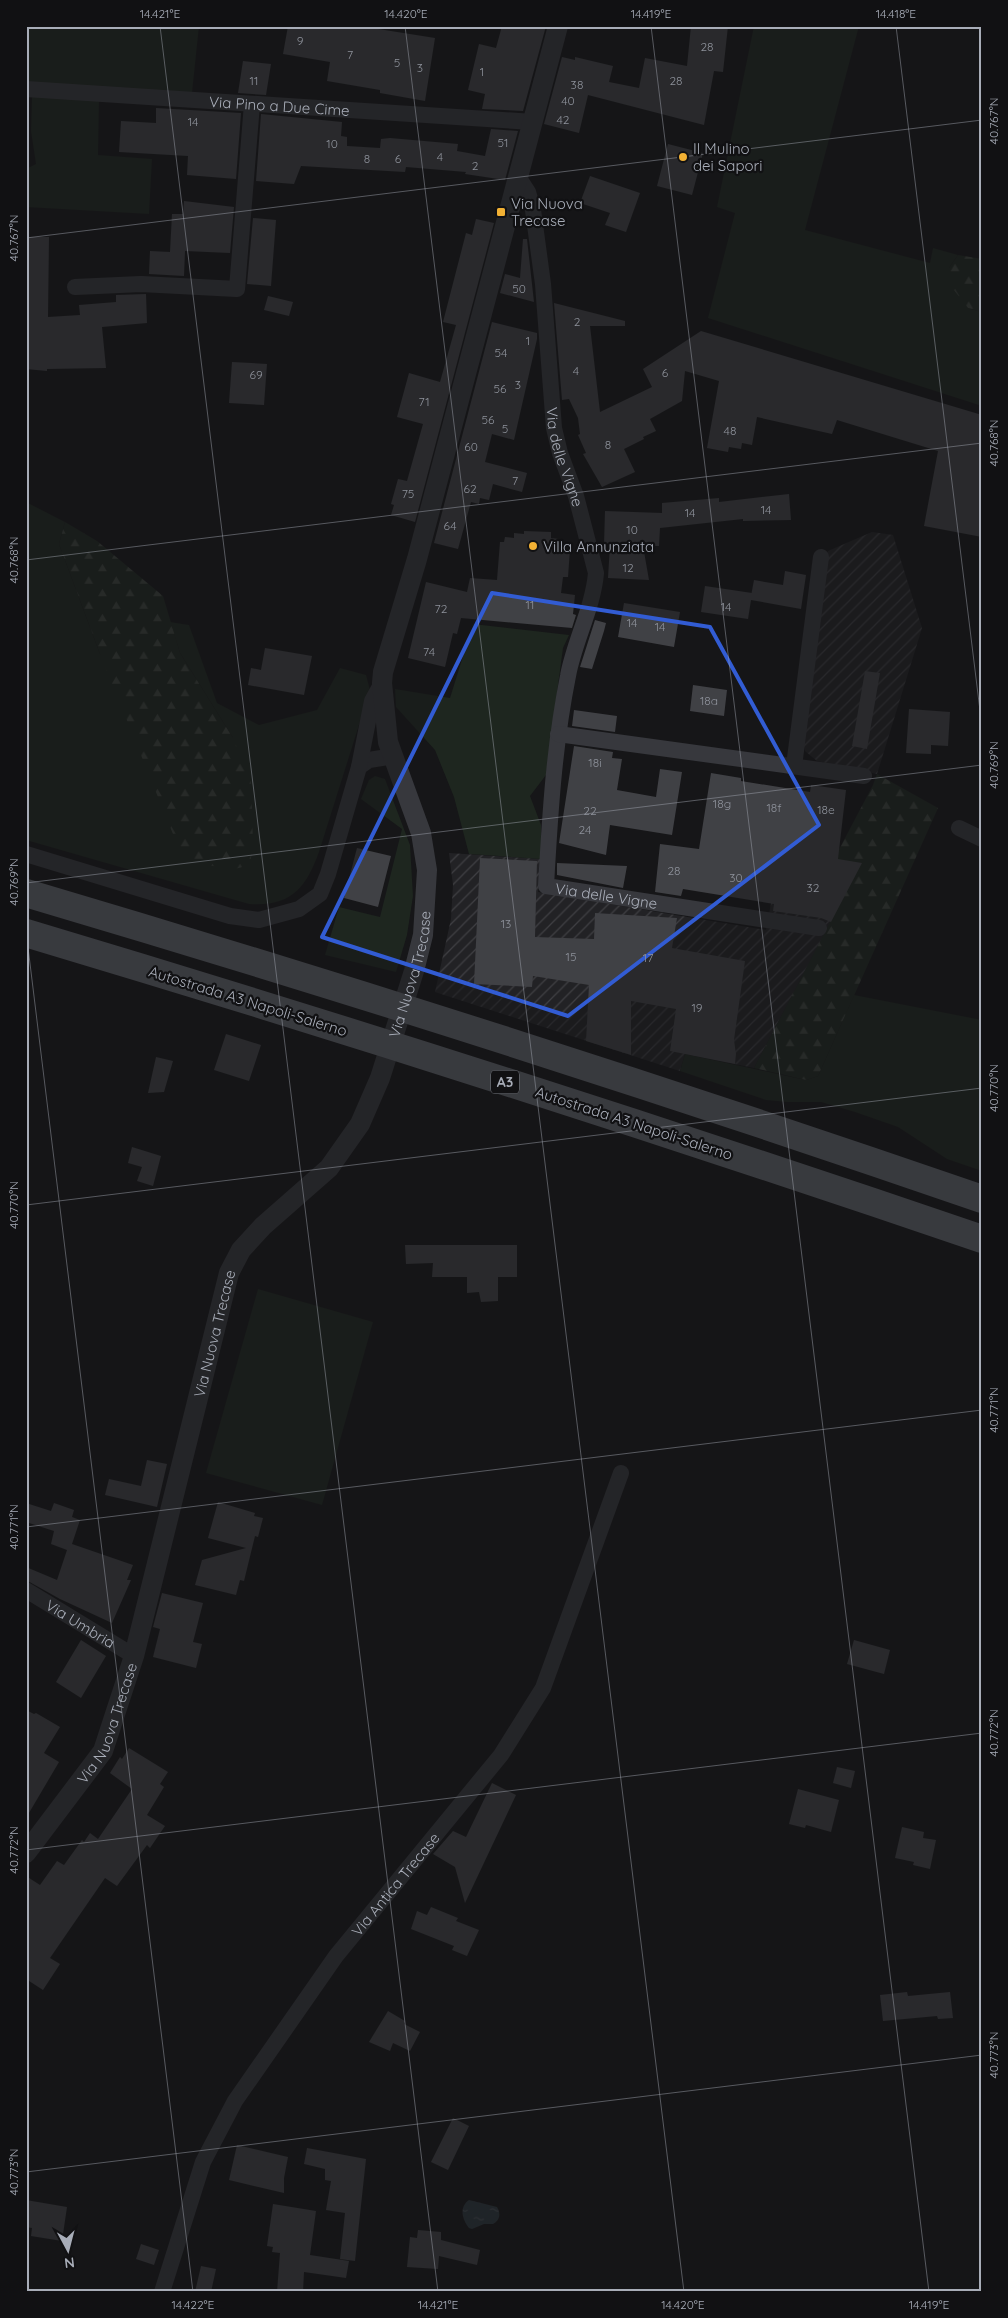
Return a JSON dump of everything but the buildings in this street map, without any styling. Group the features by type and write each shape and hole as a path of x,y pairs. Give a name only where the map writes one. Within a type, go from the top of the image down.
{"highway":[{"path":"26,893 242,958 446,1023 856,1156 982,1199"},
{"name":"Autostrada A3 Napoli-Salerno","path":"26,933 421,1055 982,1239"}],"street":[{"name":"Via Nuova Trecase","path":"26,1853 103,1751 134,1656 230,1273 241,1250 263,1226 329,1168 360,1124 380,1078 414,971 423,935 427,870 421,834 391,749 382,684 519,178 558,26"},
{"name":"Via Pino a Due Cime","path":"26,89 533,122"},
{"path":"75,287 141,284 237,289 252,104"},
{"name":"Via delle Vigne","path":"519,178 528,192 533,210 543,284 554,428 560,453 576,496 596,573 594,586 574,648 558,734 550,799 546,886 819,928"},
{"path":"794,766 821,557"},
{"path":"26,854 223,914 259,920 299,909 320,894 328,874 358,767 372,701 382,684"},
{"path":"558,734 864,776"},
{"path":"362,748 378,741 391,749"},
{"path":"358,767 391,749"},
{"path":"959,828 982,840"},
{"name":"Via Antica Trecase","path":"162,2292 203,2162 236,2101 336,1956 501,1755 544,1688 621,1473"},
{"name":"Via Umbria","path":"26,1590 134,1656"}],"highlighted area":[{"path":"492,593 710,627 819,825 568,1016 322,937"}],"shaded area":[{"path":"872,532 893,535 922,628 877,774 817,761 805,751 802,738 828,551"},
{"path":"781,851 862,863 754,1068 685,1054 680,1071 435,992 451,919 453,885 449,853 541,859 538,892 766,930"}],"green space":[{"path":"26,26 199,26 192,93 26,84"},
{"path":"754,26 859,26 805,230 930,263 933,248 958,255 949,268 968,308 982,312 982,406 708,318 735,213 717,207"},
{"path":"32,96 99,100 98,155 152,159 149,214 26,207 26,169 36,164 31,131"},
{"path":"958,255 982,259 982,312 968,308 950,285 949,268"},
{"path":"26,502 65,522 59,544 100,654 233,738 180,653 170,622 189,625 217,703 259,725 317,710 340,668 366,675 370,690 319,852 308,876 295,893 276,902 249,904 26,840"},
{"path":"65,522 97,541 163,596 180,653 233,738 251,781 253,844 250,865 231,870 191,861 175,839 100,654 59,544"},
{"path":"473,624 569,635 563,648 546,775 530,796 541,825 541,859 469,854 454,797 435,750 396,707 395,689 450,698"},
{"path":"877,774 938,808 818,1076 806,1080 754,1068 861,863 834,859"},
{"path":"375,776 385,779 410,845 413,896 407,935 396,972 325,955 339,907 380,917 402,829 361,799 369,780"},
{"path":"854,995 982,1020 982,1171 947,1159 898,1127 855,1112 821,1102 766,1100 680,1071 685,1054 806,1080 818,1076"},
{"path":"258,1289 373,1322 322,1505 206,1473"}],"water":[{"path":"469,2200 497,2207 499,2214 497,2221 493,2224 469,2228 465,2221 463,2210"}],"place":[{"name":"Il Mulino dei Sapori","path":"683,157"},
{"name":"Via Nuova Trecase","path":"501,212"},
{"name":"Villa Annunziata","path":"533,546"}]}
